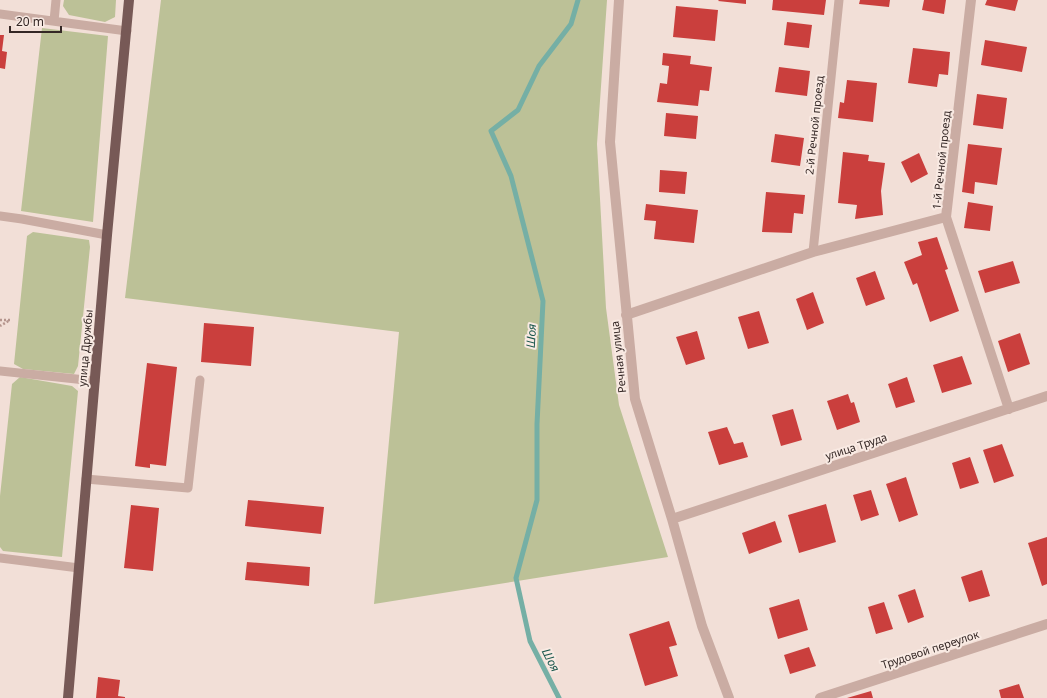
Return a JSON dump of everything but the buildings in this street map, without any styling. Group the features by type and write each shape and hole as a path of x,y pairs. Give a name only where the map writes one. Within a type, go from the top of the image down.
{"main road":[{"name":"улица Дружбы","path":"68,698 107,235 129,0"}],"street":[{"name":"Речная улица","path":"619,0 610,142 635,399 672,519 702,626 729,698"},
{"name":"1-й Речной проезд","path":"971,0 946,217 1009,409"},
{"path":"626,315 813,252 946,217"},
{"name":"улица Труда","path":"672,519 1047,396"},
{"name":"Трудовой переулок","path":"820,698 1047,624"}],"lane":[{"path":"54,21 56,0"},
{"name":"2-й Речной проезд","path":"813,252 839,0"},
{"path":"0,14 127,31"},
{"path":"0,216 107,235"},
{"path":"0,371 95,380"},
{"path":"86,479 188,488 200,380"},
{"path":"0,558 79,568"}],"path":[{"path":"0,320 10,320 0,326"}],"green space":[{"path":"64,0 116,0 115,17 105,22 69,15 63,6"},
{"path":"161,0 607,0 597,144 606,308 619,405 668,557 374,604 399,332 125,298"},
{"path":"42,28 108,36 93,222 21,211"},
{"path":"33,232 89,240 90,247 78,366 74,374 23,369 14,364 27,236"},
{"path":"20,377 72,386 78,391 62,557 3,551 0,547 0,496 12,384"}],"waterway":[{"name":"Шоя","path":"559,698 530,641 516,578 537,500 537,424 543,301 511,176 491,131 518,110 539,66 571,24 578,0"}]}
